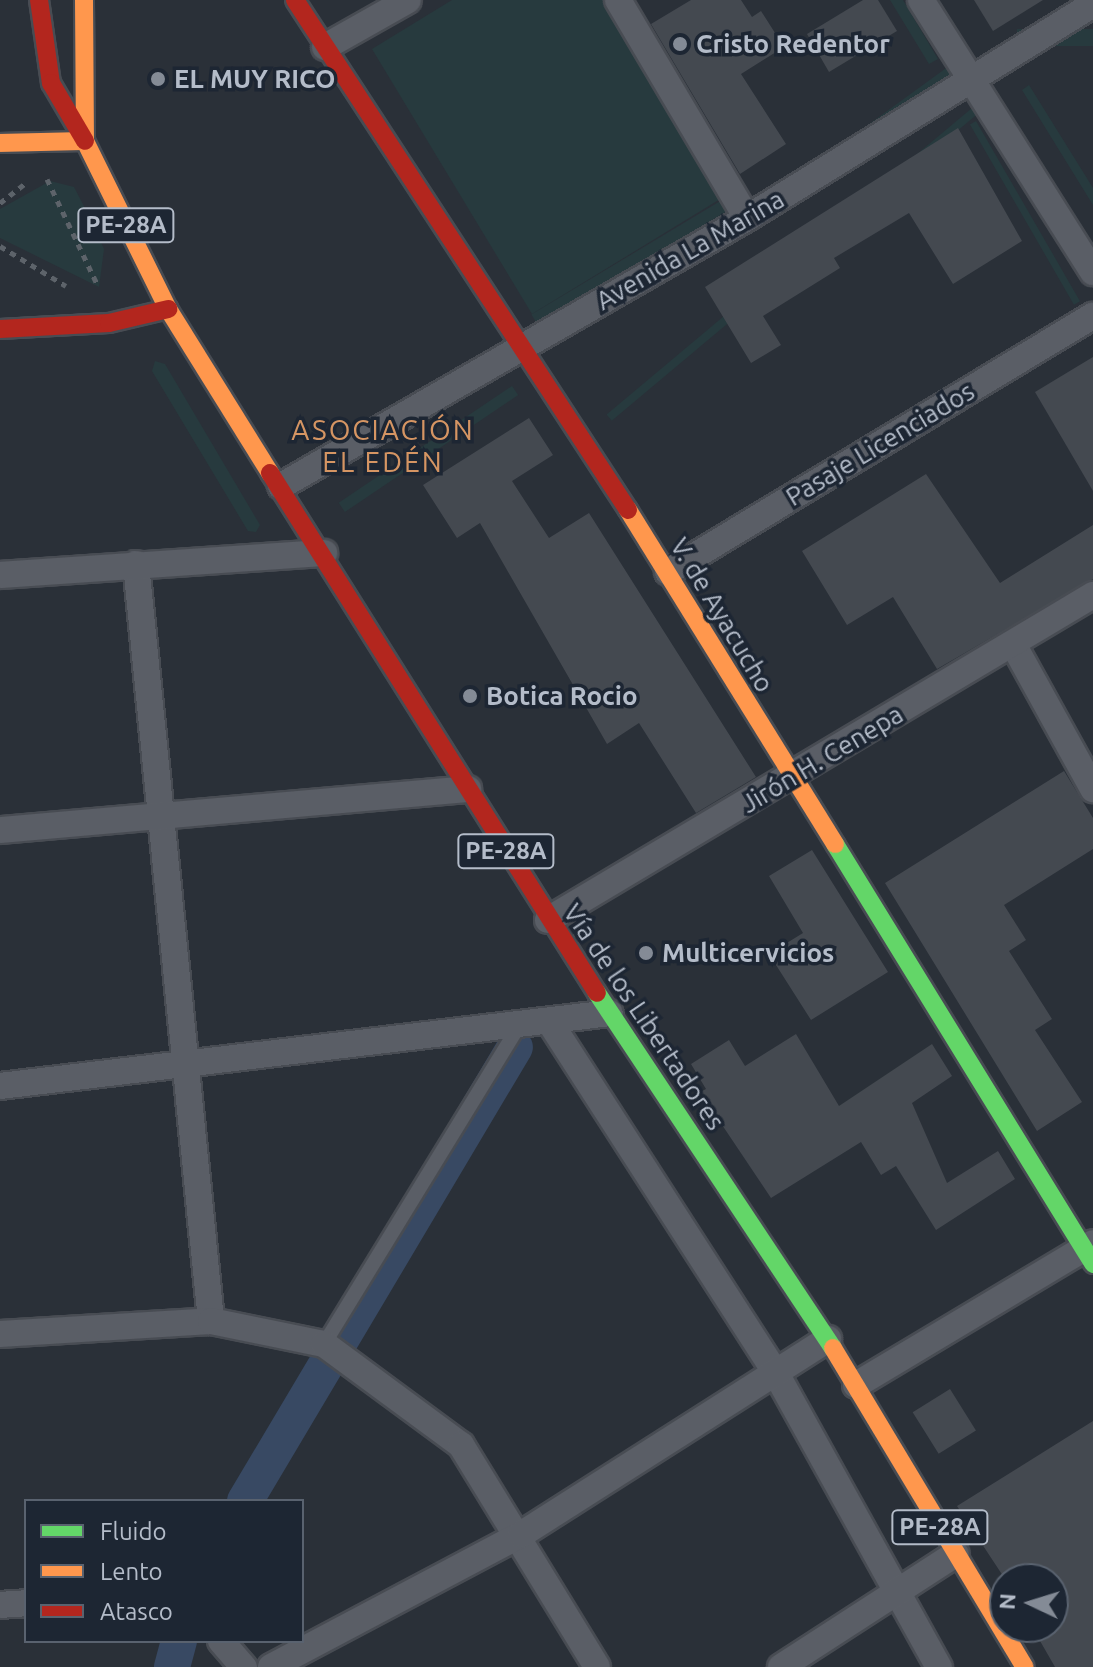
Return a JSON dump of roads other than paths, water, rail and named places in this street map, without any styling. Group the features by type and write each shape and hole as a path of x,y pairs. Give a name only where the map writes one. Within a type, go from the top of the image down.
{"main road":[{"name":"Vía de los Libertadores","path":"39,0 51,83 85,141 168,309 324,553 548,920 828,1339 1025,1667"},
{"path":"0,143 85,141 84,0"},
{"name":"V. de Ayacucho","path":"295,0 519,349 668,572 789,780 1090,1252"},
{"path":"0,329 109,323 168,309"}],"street":[{"path":"325,47 408,0"},
{"path":"618,0 747,218"},
{"path":"921,0 1093,272"},
{"name":"Avenida La Marina","path":"281,486 747,218 1093,4"},
{"name":"Pasaje Licenciados","path":"668,572 1093,316"},
{"path":"0,575 324,553"},
{"path":"136,564 156,819 188,1069 211,1321"},
{"name":"Jirón H. Cenepa","path":"548,920 789,780 1093,595"},
{"path":"1013,644 1093,789"},
{"path":"0,830 156,819 468,789"},
{"path":"0,1086 188,1069 522,1022 610,1013"},
{"path":"549,1021 778,1377 939,1667"},
{"path":"856,1385 1090,1252"},
{"path":"0,1334 211,1321 324,1344 391,1389 461,1445 522,1534 597,1667"},
{"path":"271,1667 522,1534 778,1377 828,1339"},
{"path":"781,1667 897,1595 956,1554"},
{"path":"0,1605 24,1603"},
{"path":"223,1643 244,1667"}],"lane":[{"path":"324,1344 522,1022"}],"waterway":[{"path":"246,1499 515,1047"},
{"path":"172,1667 178,1643"}],"place":[{"name":"Cristo Redentor","path":"680,44"},
{"name":"EL MUY RICO","path":"158,79"},
{"name":"Botica Rocio","path":"470,696"},
{"name":"Multicervicios","path":"646,953"}],"district":[{"name":"ASOCIACIÓN EL EDÉN","path":"383,446"}]}
